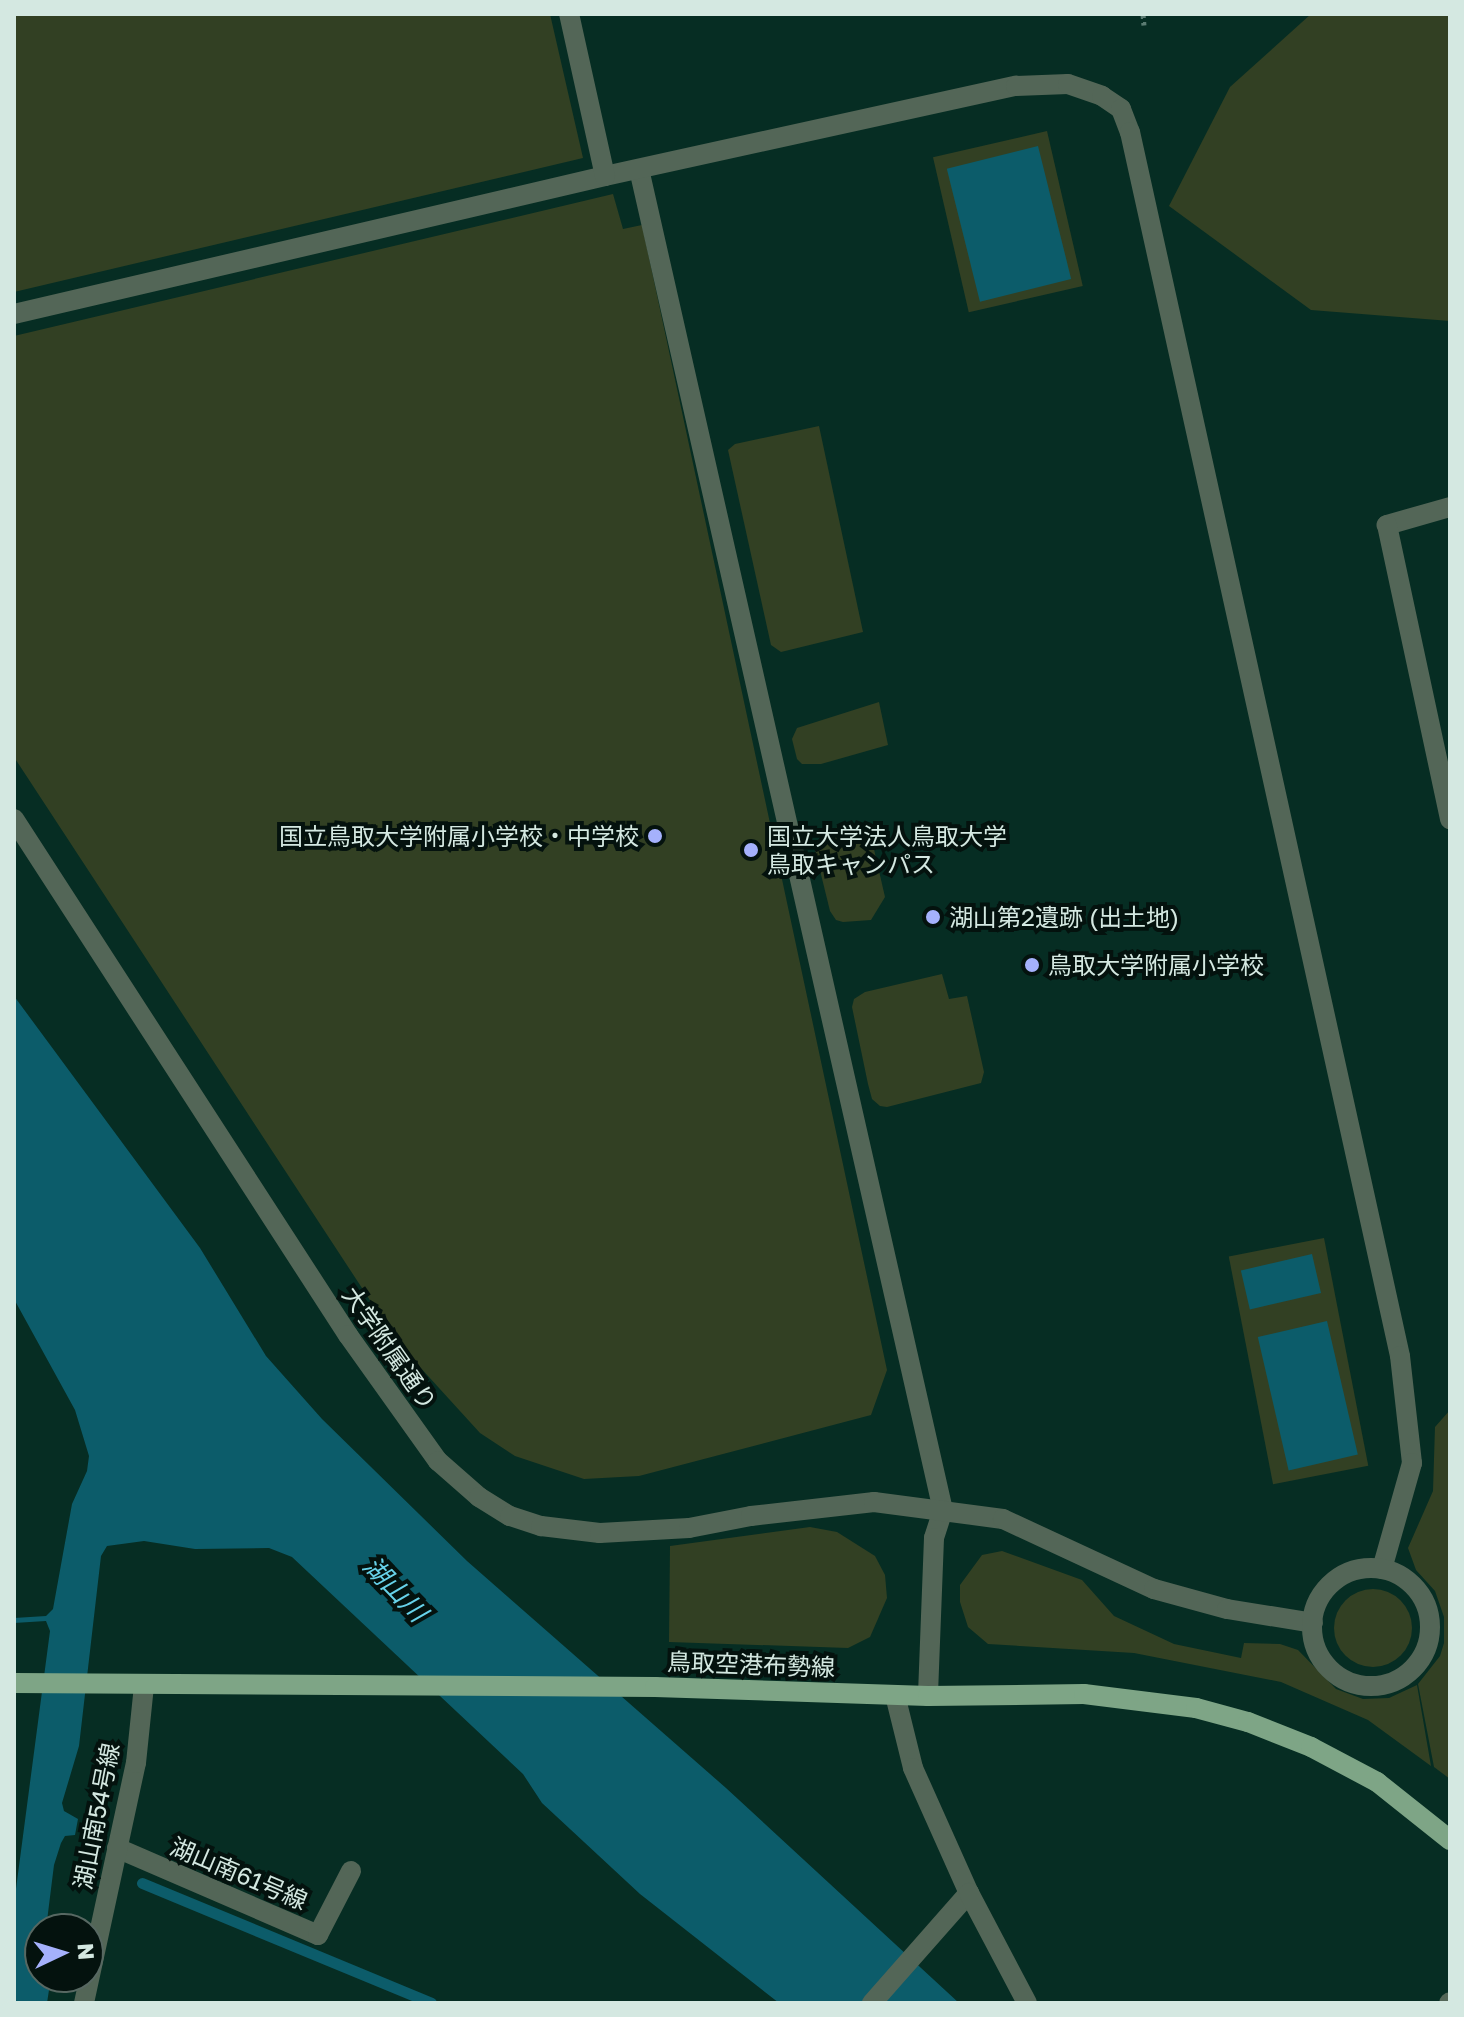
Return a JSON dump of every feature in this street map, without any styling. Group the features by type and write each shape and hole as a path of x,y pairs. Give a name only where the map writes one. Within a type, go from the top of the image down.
{"main road":[{"name":"鳥取空港布勢線","path":"14,1683 655,1687 928,1696 1084,1694 1196,1708 1248,1722 1311,1747 1377,1782 1450,1840"}],"street":[{"path":"569,14 605,176"},
{"path":"14,314 605,176 1016,86 1068,84 1102,96 1121,109 1130,132 1144,193 1400,1356 1412,1463 1382,1569"},
{"path":"639,169 943,1510 934,1538 928,1696"},
{"path":"1450,507 1387,525 1450,819"},
{"name":"大学附属通り","path":"14,819 348,1335 438,1461 479,1497 510,1516 541,1526 600,1533 689,1528 751,1516 874,1502 1003,1519 1029,1528 1154,1589 1227,1609 1313,1623"},
{"path":"1356,1569 1382,1569 1413,1584 1424,1600 1430,1618 1430,1637 1424,1655 1412,1670 1397,1681 1378,1686 1359,1686 1342,1679 1327,1667 1316,1651 1313,1623 1323,1592 1338,1578 1356,1569"},
{"name":"湖山南54号線","path":"84,2003 136,1763 136,1685"},
{"path":"895,1695 913,1768 969,1893 1027,2003"},
{"name":"湖山南61号線","path":"117,1848 318,1935 351,1871"},
{"path":"872,2003 969,1893"}],"path":[{"path":"1143,14 1144,25"}],"green space":[{"path":"14,14 550,14 583,158 14,292"},
{"path":"1311,14 1450,14 1450,321 1311,310 1169,206 1230,87"},
{"path":"1047,131 1083,286 969,312 933,157"},
{"path":"613,194 623,229 642,225 887,1370 871,1415 639,1476 584,1479 515,1456 480,1433 398,1343 14,757 14,336"},
{"path":"819,426 863,632 781,652 771,645 728,450 735,444"},
{"path":"879,702 888,745 821,764 802,764 797,759 792,739 797,728"},
{"path":"841,825 863,830 873,845 885,897 871,920 843,922 836,920 830,911 815,850 821,837"},
{"path":"942,974 949,999 967,996 984,1072 981,1083 887,1107 880,1106 872,1099 868,1084 852,1007 854,999 865,992"},
{"path":"1324,1238 1368,1466 1273,1484 1229,1257"},
{"path":"1450,1410 1450,1779 1434,1767 1418,1684 1440,1656 1444,1643 1444,1617 1435,1591 1416,1570 1408,1548 1433,1491 1435,1427"},
{"path":"810,1527 837,1532 875,1556 885,1575 887,1598 870,1637 848,1648 669,1642 670,1546"},
{"path":"1002,1551 1082,1580 1114,1616 1174,1644 1241,1658 1244,1643 1280,1644 1298,1650 1336,1689 1363,1699 1389,1698 1417,1685 1431,1766 1368,1720 1281,1682 1134,1653 988,1644 968,1627 960,1602 960,1585 982,1555"},
{"path":"1373,1589 1388,1592 1400,1601 1409,1613 1412,1628 1409,1643 1400,1655 1388,1664 1373,1667 1358,1664 1346,1655 1337,1643 1334,1628 1337,1613 1346,1601 1358,1592"}],"water":[{"path":"1038,146 1071,279 980,302 947,169"},
{"name":"湖山川","path":"14,996 200,1248 266,1356 322,1419 467,1561 726,1788 959,2003 779,2003 640,1894 542,1803 523,1774 292,1557 269,1548 195,1549 144,1541 107,1546 101,1556 79,1746 62,1803 64,1811 78,1819 75,1835 65,1836 61,1843 54,1865 48,1913 24,1913 24,1993 49,1993 47,2003 14,2003 14,1904 50,1631 46,1621 14,1623 14,1618 46,1616 53,1609 72,1504 87,1471 89,1456 75,1410 14,1299"},
{"path":"1312,1254 1321,1293 1250,1309 1241,1270"},
{"path":"1327,1321 1358,1454 1289,1470 1258,1337"}],"waterway":[{"path":"142,1883 431,2003"}],"place":[{"name":"国立鳥取大学附属小学校・中学校","path":"655,836"},
{"name":"国立大学法人鳥取大学 鳥取キャンパス","path":"751,850"},
{"name":"湖山第2遺跡 (出土地)","path":"933,917"},
{"name":"鳥取大学附属小学校","path":"1032,965"}]}
